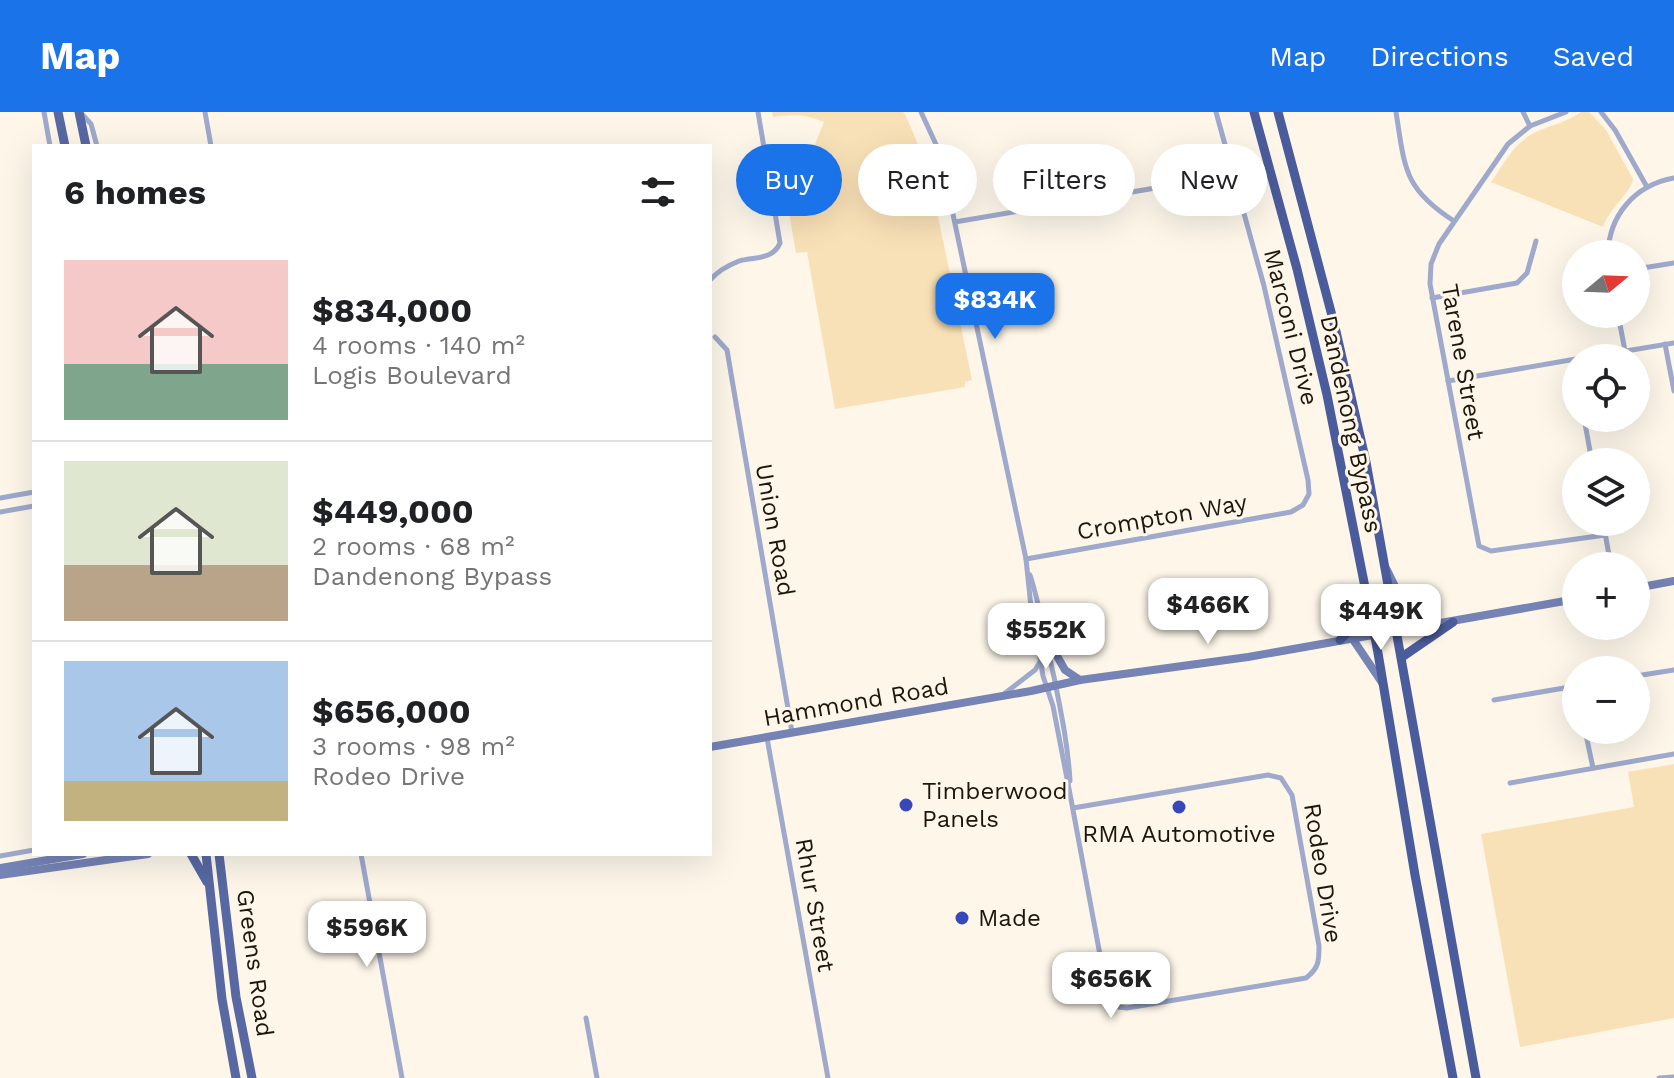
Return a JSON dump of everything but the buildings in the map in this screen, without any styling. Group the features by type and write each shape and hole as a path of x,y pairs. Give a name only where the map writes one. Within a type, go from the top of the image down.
{"highway":[{"name":"Dandenong Bypass","path":"1254,112 1297,269 1323,381 1375,635 1453,1078"},
{"name":"Dandenong Bypass","path":"1278,112 1349,384 1386,568 1476,1078"},
{"path":"1340,640 1369,609"},
{"path":"1402,657 1453,622"}],"main road":[{"path":"58,112 65,144"},
{"path":"80,112 86,144"},
{"path":"1386,568 1405,607 1421,627"},
{"path":"1650,585 1674,581"},
{"name":"Hammond Road","path":"712,747 1080,680 1248,657 1562,602"},
{"path":"1044,633 1065,670 1080,680"},
{"path":"1352,638 1384,685"},
{"path":"0,868 71,856"},
{"path":"0,875 134,856"},
{"path":"192,856 209,885"},
{"name":"Greens Road","path":"206,856 225,1016 236,1078"},
{"name":"Greens Road","path":"219,856 239,1013 252,1078"},
{"path":"225,1016 239,1013"}],"street":[{"path":"44,112 50,144"},
{"path":"80,112 91,124 96,144"},
{"path":"205,112 211,144"},
{"path":"712,279 736,262 770,255 780,243 758,112"},
{"path":"921,112 940,153 1026,559 1041,661 1051,687"},
{"name":"Marconi Drive","path":"1216,112 1224,144"},
{"path":"1396,112 1405,165 1412,183 1430,204 1454,221"},
{"path":"1523,112 1530,126"},
{"name":"Tarene Street","path":"1566,112 1530,126 1508,144 1439,244 1431,264 1430,284 1478,543 1482,549 1496,551 1598,536"},
{"path":"1601,112 1615,130 1647,187"},
{"path":"1609,240 1617,218 1628,202 1647,187 1674,178"},
{"path":"955,222 1151,189"},
{"name":"Marconi Drive","path":"1244,216 1264,286 1301,446 1309,494 1303,505"},
{"path":"1432,298 1517,283 1527,273 1536,241"},
{"path":"1650,267 1674,263"},
{"name":"Union Road","path":"715,337 727,350 792,733"},
{"path":"1650,347 1674,343"},
{"path":"1665,344 1674,391"},
{"path":"1448,381 1562,362"},
{"path":"0,498 32,492"},
{"name":"Crompton Way","path":"1026,559 1291,512 1303,505"},
{"path":"0,512 32,506"},
{"path":"1027,567 1039,604 1051,687"},
{"path":"1002,696 1012,685 1035,670 1041,661"},
{"path":"1650,674 1674,670"},
{"name":"Rodeo Drive","path":"1051,687 1070,794 1108,997 1118,1007 1127,1008 1291,981 1306,978 1314,972 1319,963 1319,946 1292,795 1281,778 1268,775 1073,808"},
{"path":"1494,700 1562,688"},
{"name":"Rhur Street","path":"767,738 828,1078"},
{"path":"1588,744 1593,768"},
{"path":"1510,783 1674,754"},
{"path":"0,856 32,850"},
{"path":"361,856 402,1078"},
{"path":"586,1018 597,1078"},
{"path":"1659,1078 1674,1077"}],"shaded area":[{"path":"772,112 903,112 906,116 918,144 858,144 858,216 938,216 972,380 965,382 965,387 835,409 807,252 796,253 790,216 842,216 842,144 815,144 824,122 798,115 773,117"},
{"path":"1581,112 1589,112 1606,130 1633,179 1603,227 1491,182 1510,154 1527,137"},
{"path":"1674,764 1674,1018 1520,1047 1481,834 1634,807 1628,772"}],"place":[{"name":"Timberwood Panels","path":"906,805"},
{"name":"RMA Automotive","path":"1179,807"},
{"name":"Made","path":"962,918"}]}
